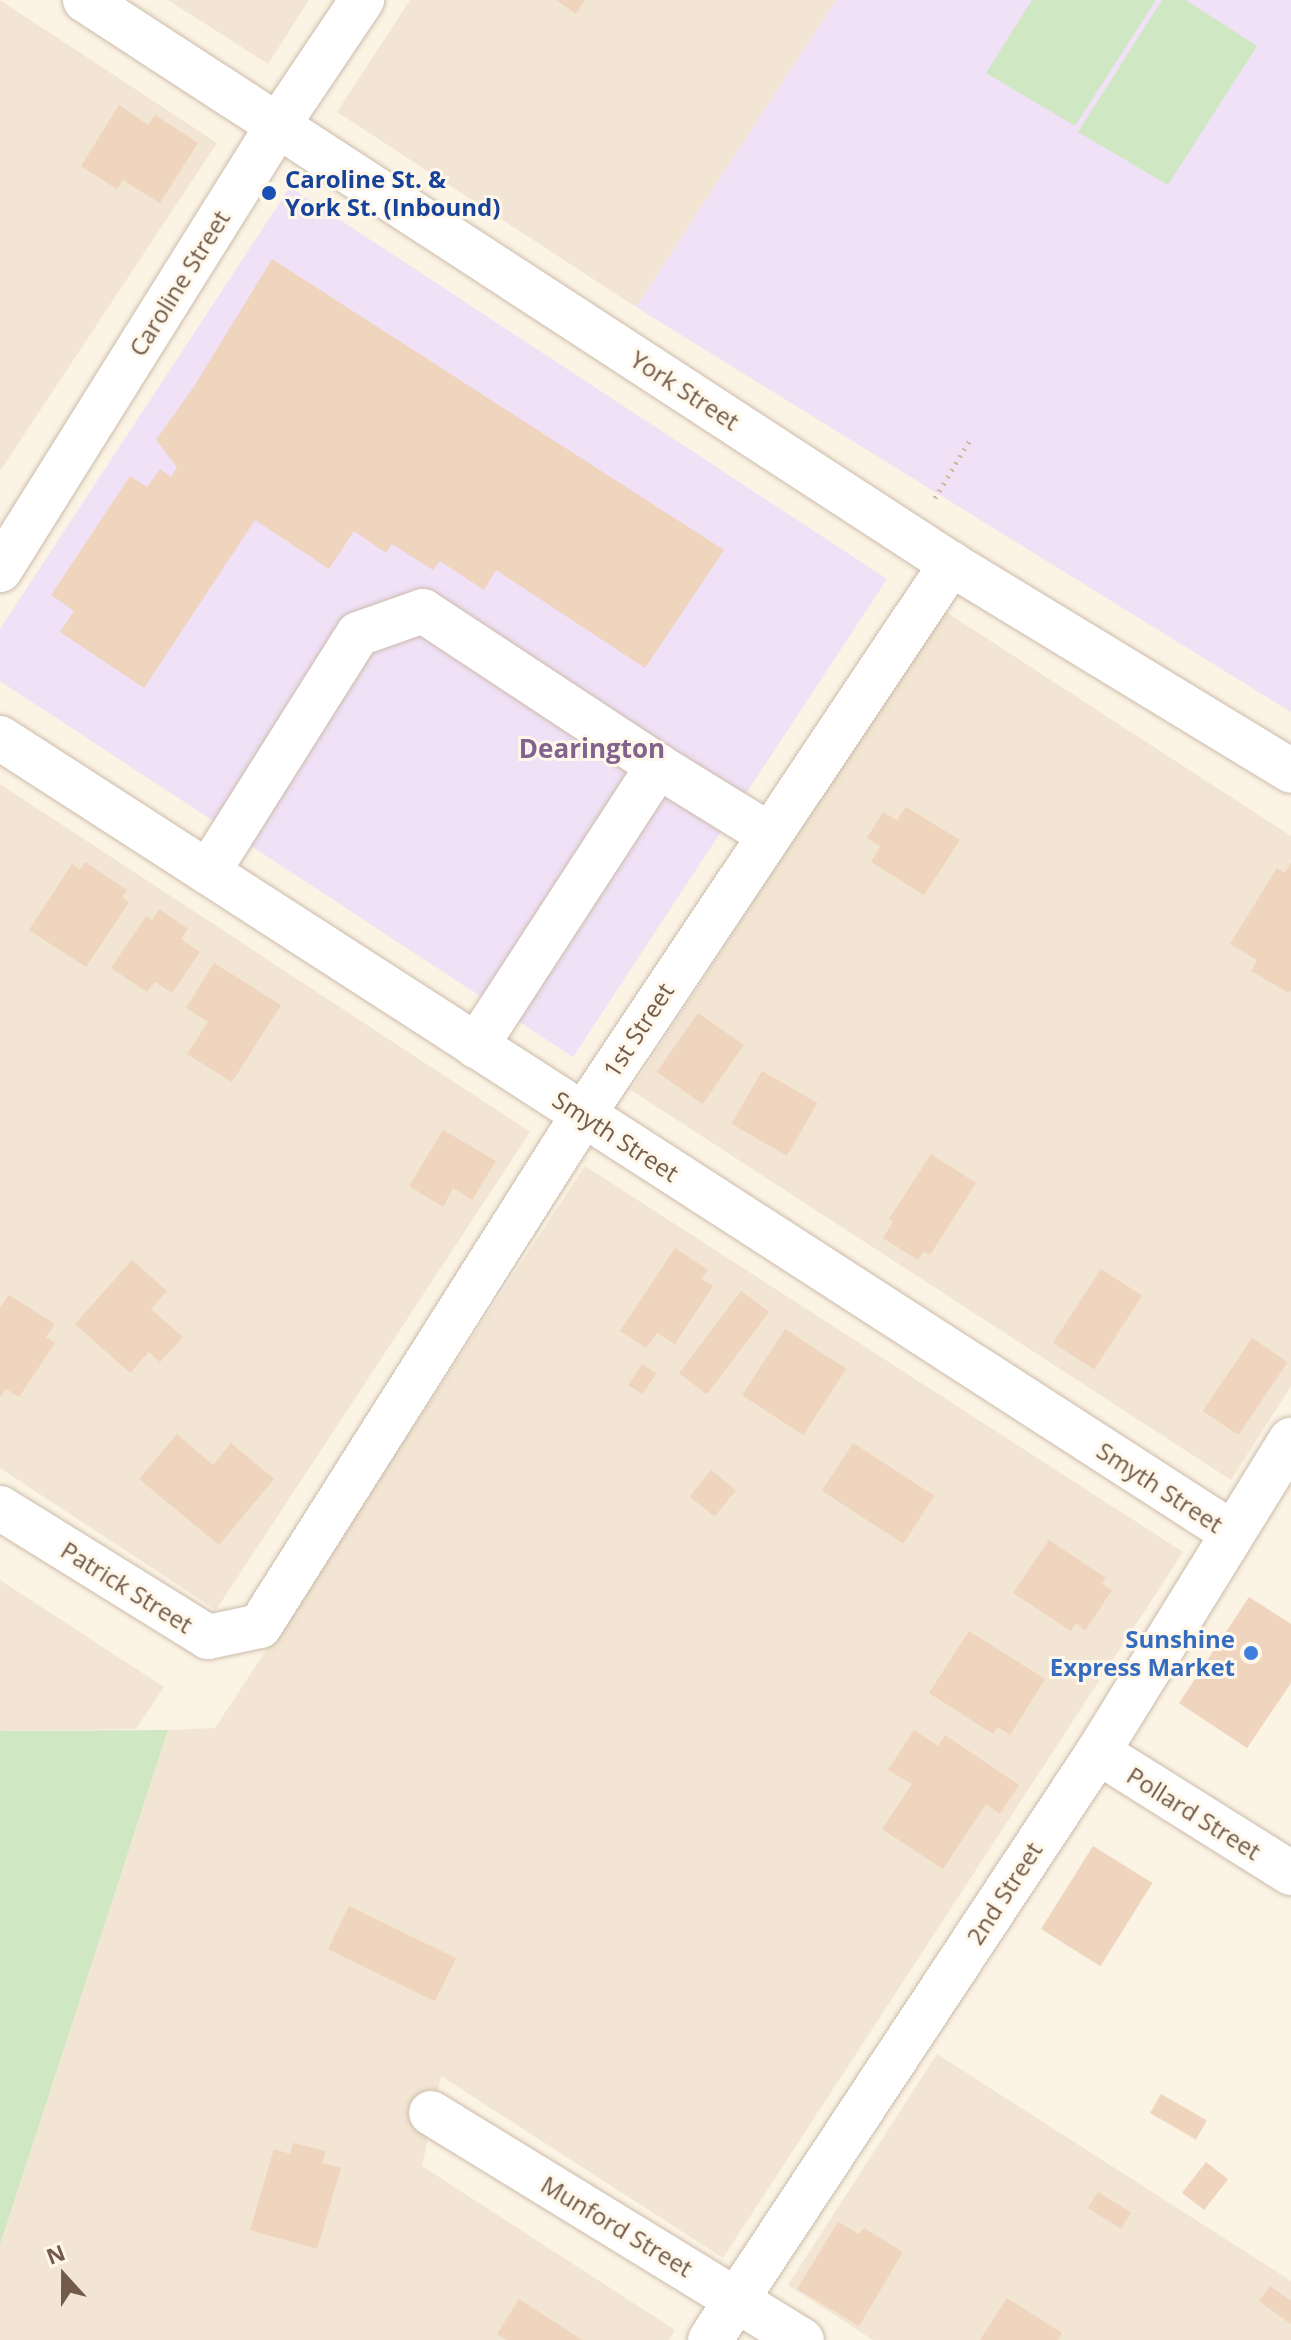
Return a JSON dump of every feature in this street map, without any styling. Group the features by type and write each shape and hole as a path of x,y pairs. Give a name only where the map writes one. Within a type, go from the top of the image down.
{"street":[{"name":"York Street","path":"85,0 951,564 1291,771"},
{"name":"Caroline Street","path":"0,570 278,125 362,0"},
{"name":"1st Street","path":"260,1626 583,1115 951,564"},
{"path":"208,872 358,634 423,611 658,766 768,834"},
{"name":"Smyth Street","path":"0,738 1232,1533"},
{"path":"476,1046 658,766"},
{"name":"2nd Street","path":"710,2340 1098,1752 1291,1440"},
{"name":"Patrick Street","path":"0,1508 208,1637 260,1626"},
{"name":"Pollard Street","path":"1098,1752 1291,1873"},
{"name":"Munford Street","path":"431,2113 737,2297 802,2340"}],"path":[{"path":"945,483 970,440"}],"shaded area":[{"path":"0,0 217,143 0,471"},
{"path":"168,0 309,0 268,64"},
{"path":"410,0 836,0 636,307 337,112"},
{"path":"836,0 1291,0 1291,712 636,307"},
{"path":"290,187 887,579 573,1057 0,681 0,629"},
{"path":"943,610 1291,836 1291,1386 1231,1480 631,1090"},
{"path":"0,784 530,1132 216,1610 0,1468"},
{"path":"585,1166 1183,1552 723,2258 441,2076 422,2166 675,2330 669,2340 0,2340 0,2245 168,1730 215,1728"},
{"path":"0,1580 164,1687 136,1729 0,1731"},
{"path":"937,2054 1291,2281 1291,2340 873,2340 788,2285"}],"green space":[{"path":"1032,0 1156,0 1075,126 986,73"},
{"path":"1162,0 1186,0 1257,46 1168,185 1078,132"},
{"path":"168,1730 0,2245 0,1731"}],"building":[{"path":"556,0 585,0 576,14"},
{"path":"119,105 148,125 155,115 198,143 160,203 123,180 117,189 81,166"},
{"path":"272,259 724,550 645,668 496,570 484,590 440,561 433,570 392,544 386,553 354,531 329,569 255,520 144,688 60,632 74,611 51,595 130,476 147,487 160,469 171,477 177,467 156,440 193,388"},
{"path":"906,807 960,840 924,895 871,862 880,846 867,838 883,812 897,820"},
{"path":"85,862 127,890 122,897 129,902 86,967 29,930 72,864 80,870"},
{"path":"1291,862 1289,993 1251,971 1257,960 1230,944 1277,868 1285,873"},
{"path":"159,909 188,929 181,939 200,952 172,993 155,982 147,992 111,968 146,916 152,920"},
{"path":"214,963 281,1005 232,1082 187,1054 208,1022 186,1008"},
{"path":"698,1013 744,1045 703,1104 657,1072"},
{"path":"762,1071 817,1103 787,1156 732,1124"},
{"path":"443,1130 496,1161 472,1200 453,1188 443,1207 409,1186"},
{"path":"931,1154 976,1183 930,1255 924,1251 918,1260 883,1238 893,1222 889,1219"},
{"path":"675,1248 708,1270 701,1279 713,1286 675,1344 657,1333 646,1348 620,1331"},
{"path":"132,1260 167,1291 151,1309 183,1337 160,1362 149,1352 130,1373 75,1324"},
{"path":"1101,1269 1142,1296 1094,1369 1053,1343"},
{"path":"741,1291 769,1312 707,1394 679,1373"},
{"path":"9,1295 55,1324 46,1337 55,1343 19,1397 6,1389 0,1397 0,1308"},
{"path":"785,1329 846,1369 803,1435 742,1395"},
{"path":"1252,1338 1288,1362 1238,1435 1203,1411"},
{"path":"642,1364 656,1373 643,1394 628,1385"},
{"path":"177,1434 213,1465 231,1443 274,1479 219,1545 139,1479"},
{"path":"853,1443 934,1496 903,1544 822,1491"},
{"path":"711,1470 736,1490 714,1517 690,1496"},
{"path":"1049,1540 1106,1578 1102,1584 1112,1590 1085,1631 1076,1623 1071,1631 1013,1593"},
{"name":"Sunshine Express Market","path":"1249,1597 1291,1624 1291,1683 1247,1748 1179,1703"},
{"path":"969,1631 1045,1679 1010,1735 998,1727 993,1734 929,1693"},
{"path":"914,1730 938,1746 945,1735 1019,1785 1000,1814 986,1804 943,1869 882,1829 912,1784 888,1770"},
{"path":"1093,1846 1152,1883 1100,1966 1041,1929"},
{"path":"349,1906 456,1958 435,2001 328,1949"},
{"path":"1161,2094 1207,2120 1196,2140 1150,2113"},
{"path":"293,2143 326,2151 322,2163 341,2168 317,2249 250,2230 274,2149 290,2154"},
{"path":"1206,2162 1228,2179 1204,2210 1182,2193"},
{"path":"1098,2192 1131,2213 1121,2229 1088,2208"},
{"path":"838,2222 859,2234 864,2228 903,2252 859,2326 797,2289"},
{"path":"1270,2286 1291,2301 1291,2324 1259,2301"},
{"path":"1007,2298 1062,2333 1058,2340 980,2340"},
{"path":"519,2299 582,2340 507,2340 497,2334"}],"place":[{"name":"Caroline St. & York St. (Inbound)","path":"269,193"},
{"name":"Sunshine Express Market","path":"1251,1653"}],"district":[{"name":"Dearington","path":"592,749"}]}
